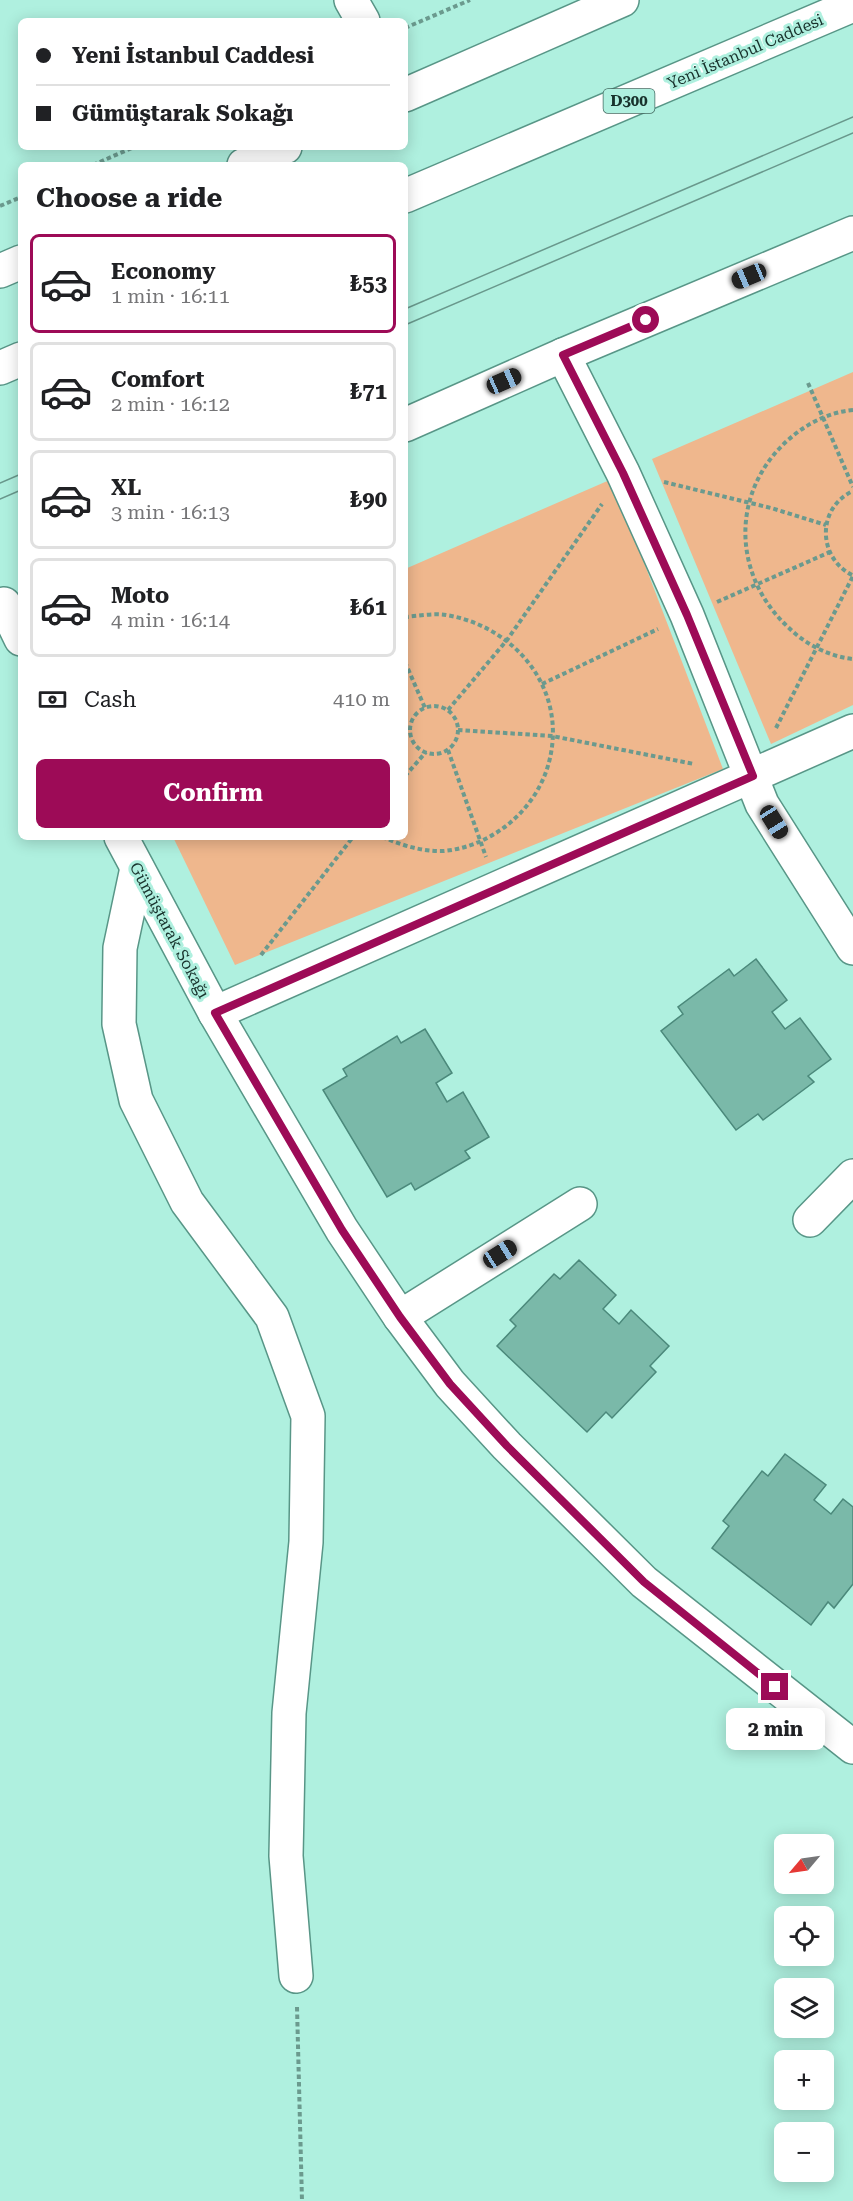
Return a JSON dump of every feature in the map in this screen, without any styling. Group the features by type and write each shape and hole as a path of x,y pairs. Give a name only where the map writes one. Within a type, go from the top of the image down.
{"main road":[{"path":"351,0 361,18"},
{"path":"408,94 621,0"},
{"name":"Yeni İstanbul Caddesi","path":"408,195 853,6"},
{"path":"251,162 278,150"},
{"path":"408,424 563,355 853,233"},
{"path":"0,271 18,263"},
{"path":"563,355 623,473 687,615 753,776 762,804 853,948"},
{"path":"0,368 18,360"},
{"path":"8,602 18,630"},
{"path":"215,1013 853,731"},
{"name":"Gümüştarak Sokağı","path":"123,840 215,1013 342,1230 400,1317 450,1384 507,1446 644,1582 847,1733"},
{"path":"137,868 120,948 119,1024 136,1100 187,1202 272,1317 308,1416 306,1542 289,1725 286,1856 296,1976"},
{"path":"810,1220 853,1176"},
{"path":"400,1317 580,1204"}],"path":[{"path":"408,27 470,0"},
{"path":"100,162 127,150"},
{"path":"0,206 18,198"},
{"path":"808,382 853,487"},
{"path":"853,410 839,411 802,428 772,454 752,490 745,530 751,573 770,611 802,641 842,658 853,659"},
{"path":"448,710 507,640 623,473 750,502 826,525"},
{"path":"753,776 853,576 833,560 825,532 835,504 853,491"},
{"path":"542,684 687,615 830,552"},
{"path":"389,840 406,847 443,851 480,842 512,822 537,794 550,758 552,736 552,718 542,684 516,646 483,624 444,614 408,618"},
{"path":"408,669 425,708"},
{"path":"440,707 448,710 458,730 453,745 441,753 426,752 414,742 411,735 413,719 425,708 440,707"},
{"path":"458,730 552,736 697,765"},
{"path":"448,750 480,842 499,888"},
{"path":"408,773 426,752"},
{"path":"258,957 351,840"},
{"path":"296,1976 302,2201"}],"shaded area":[{"path":"853,372 853,705 771,744 652,459"},
{"path":"612,479 723,769 235,965 174,840 408,840 408,568"}],"building":[{"path":"756,959 787,1000 772,1012 785,1029 800,1018 831,1059 808,1076 814,1082 763,1120 758,1114 736,1130 661,1031 683,1014 678,1007 729,969 734,976"},
{"path":"425,1029 452,1073 436,1083 447,1102 463,1092 489,1137 465,1151 470,1158 415,1190 411,1183 387,1197 323,1090 347,1076 343,1069 397,1036 401,1043"},
{"path":"579,1260 616,1295 603,1309 619,1324 631,1310 669,1346 650,1366 656,1372 612,1418 606,1412 587,1432 497,1346 516,1326 510,1320 554,1274 560,1279"},
{"path":"785,1454 826,1485 814,1500 831,1514 843,1499 853,1507 853,1584 834,1608 828,1602 811,1625 712,1548 729,1526 723,1521 762,1471 768,1476"}],"tram line":[{"path":"408,308 853,117"},
{"path":"408,324 853,133"},
{"path":"0,483 18,475"},
{"path":"0,499 18,491"}],"route":[{"path":"646,320 563,355 623,473 687,615 753,776 215,1013 342,1230 400,1317 450,1384 507,1446 644,1582 775,1687"}]}
